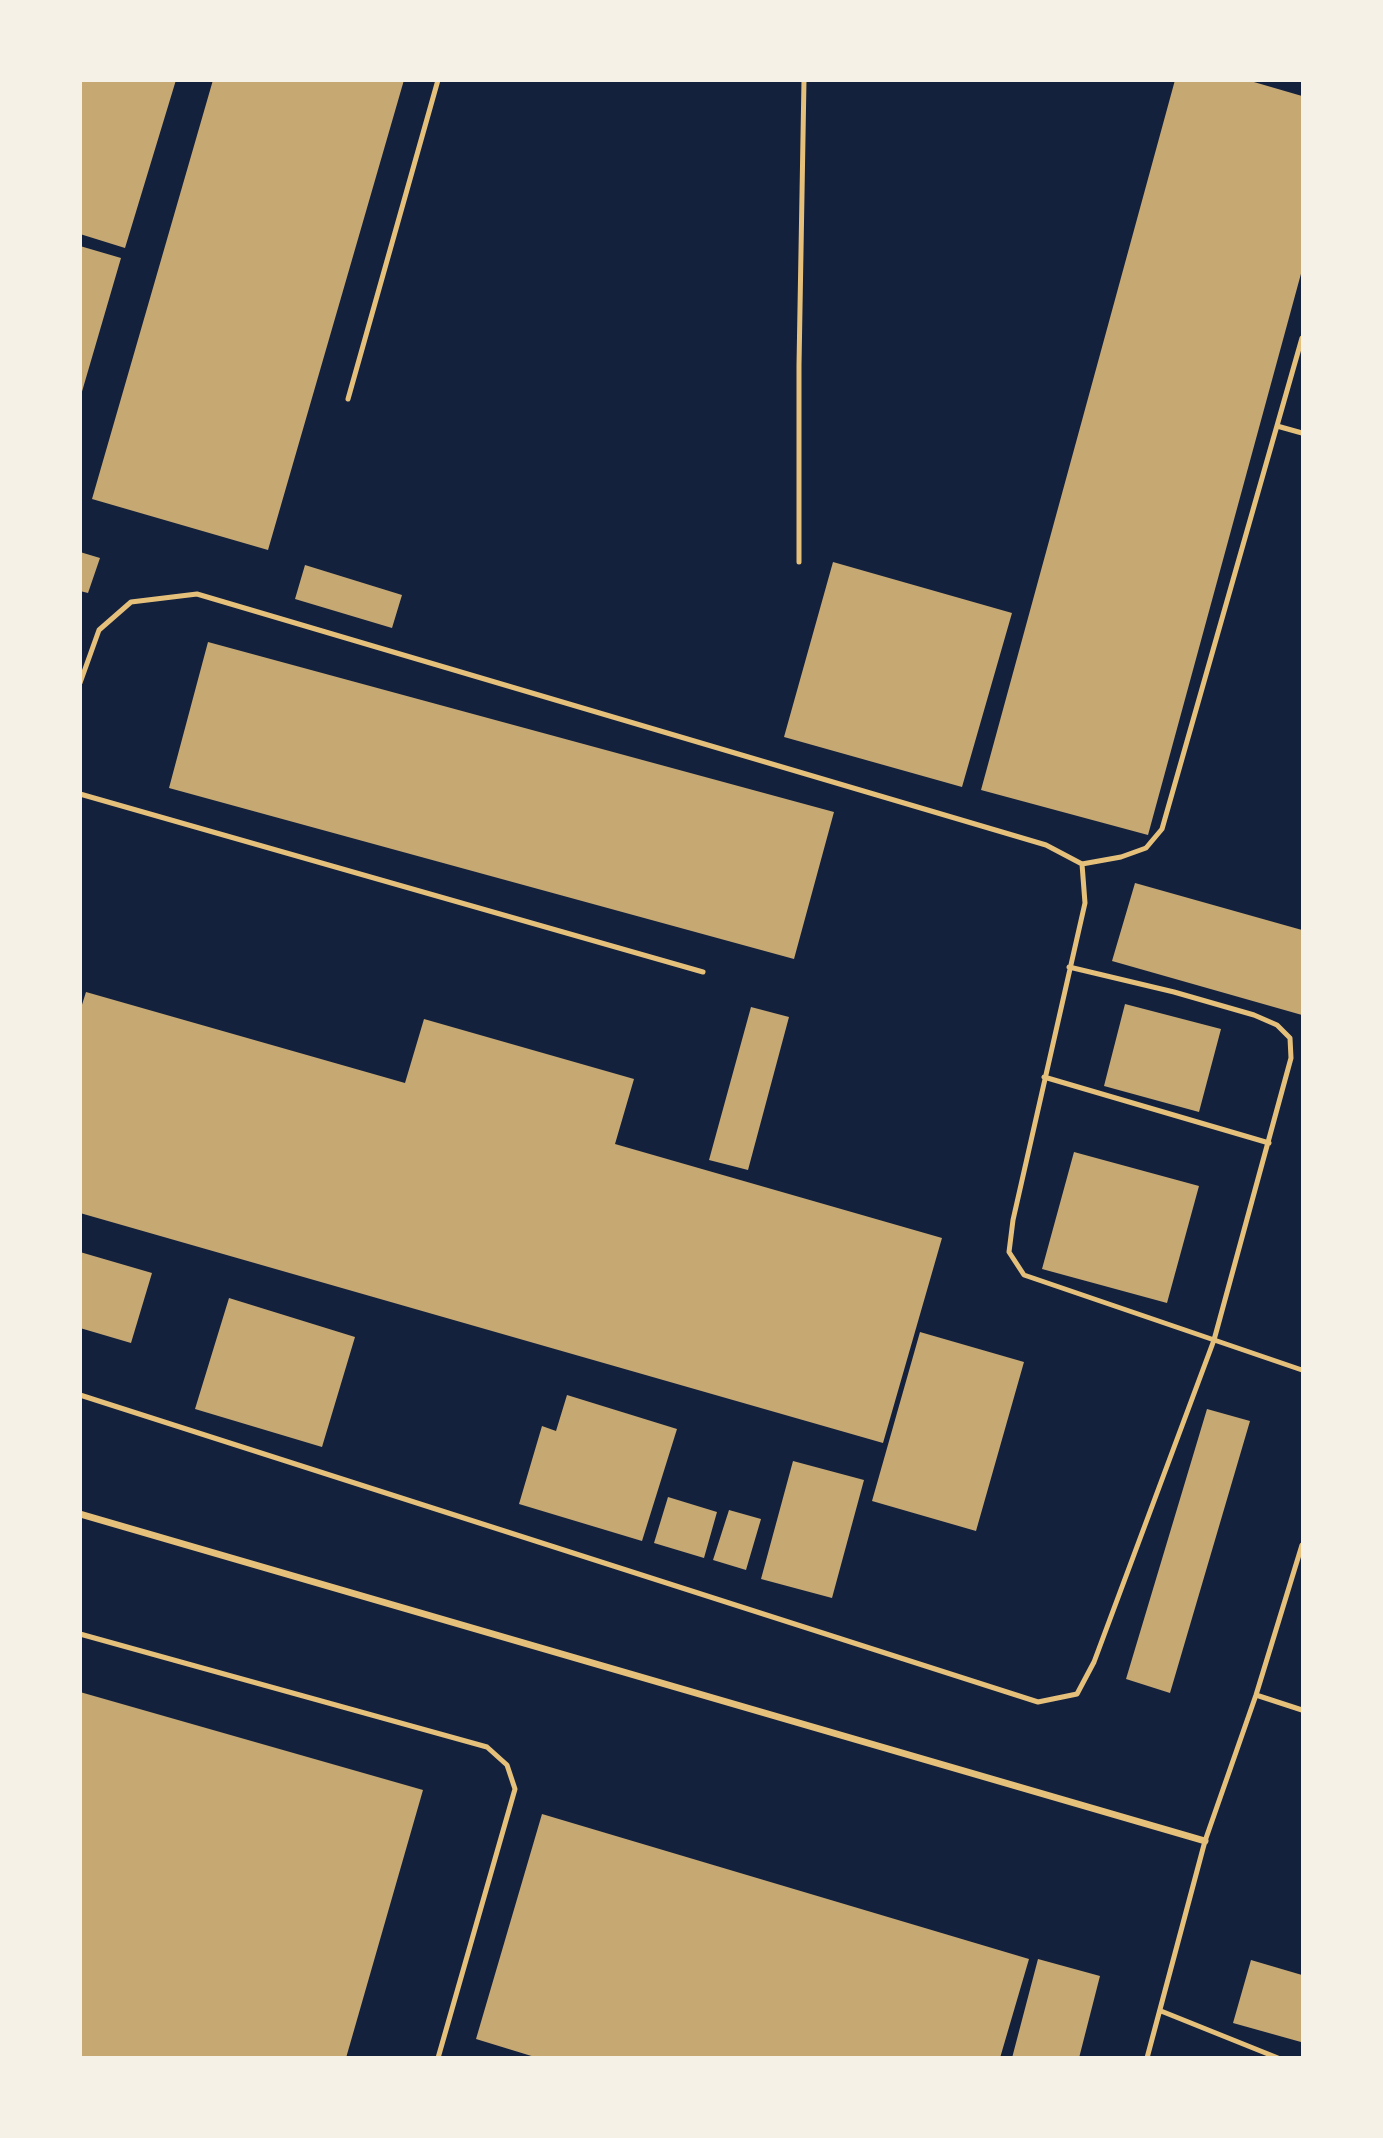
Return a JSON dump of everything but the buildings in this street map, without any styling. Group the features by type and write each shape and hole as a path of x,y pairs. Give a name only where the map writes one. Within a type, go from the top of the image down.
{"street":[{"path":"80,1514 1205,1841"}],"lane":[{"path":"348,399 438,80"},
{"path":"799,562 804,80"},
{"path":"80,683 99,630 131,602 197,594 1046,845 1082,864 1121,857 1146,848 1162,829 1303,338"},
{"path":"1278,426 1303,433"},
{"path":"80,794 703,972"},
{"path":"1082,864 1085,903 1044,1077 1009,1252 1024,1275 1303,1370"},
{"path":"80,1395 1038,1702 1077,1694 1094,1662 1214,1340 1291,1058 1290,1038 1277,1025 1254,1015 1069,967"},
{"path":"1044,1077 1269,1143"},
{"path":"1147,2057 1205,1841 1256,1695 1303,1545"},
{"path":"80,1634 487,1747 507,1765 515,1789 438,2057"},
{"path":"1256,1695 1303,1710"},
{"path":"1161,2011 1278,2057"}]}
